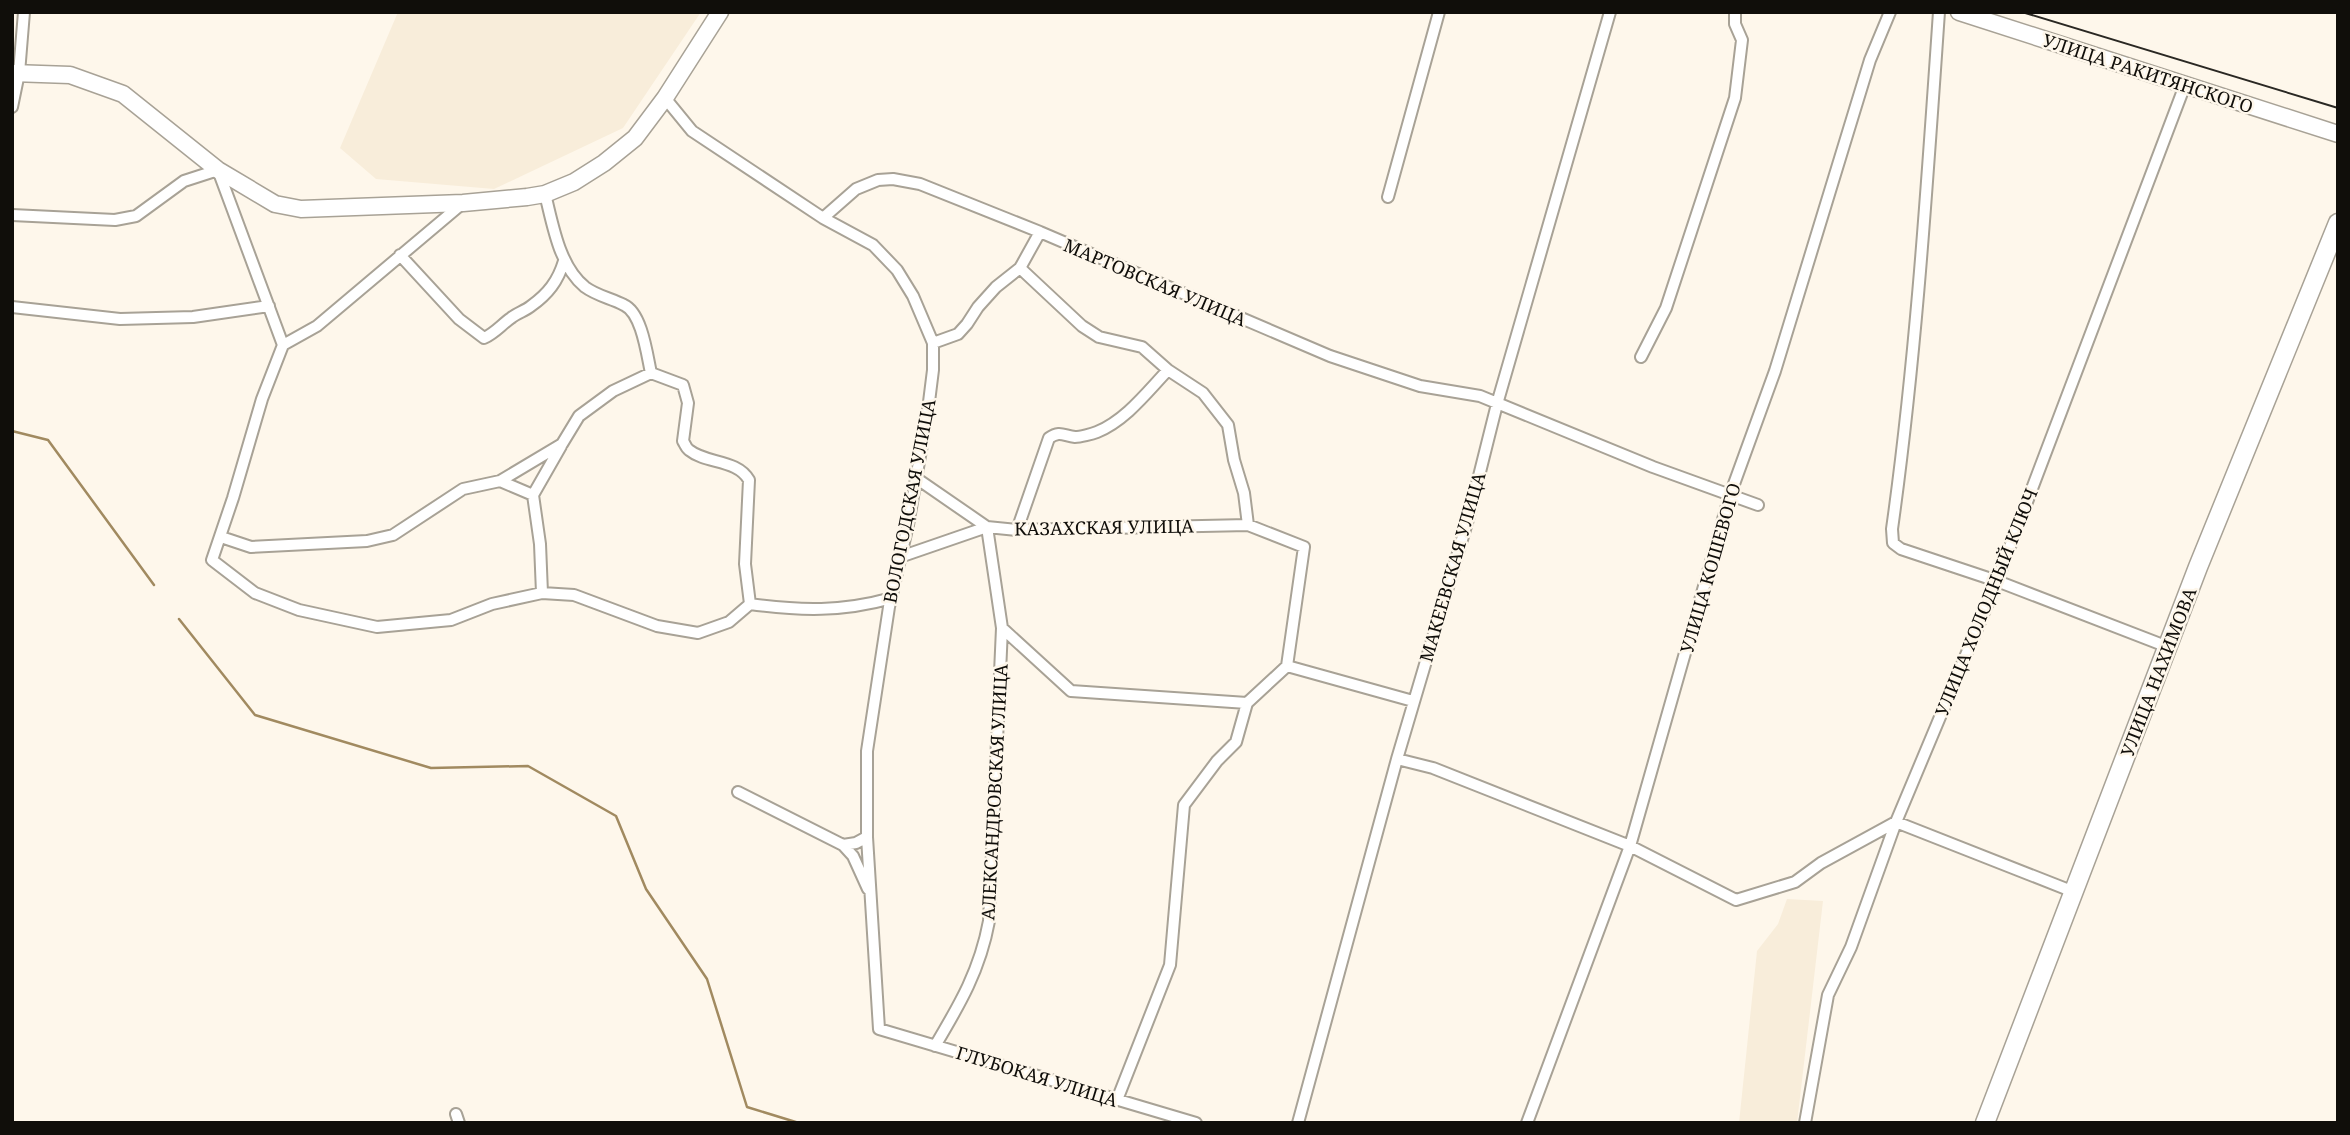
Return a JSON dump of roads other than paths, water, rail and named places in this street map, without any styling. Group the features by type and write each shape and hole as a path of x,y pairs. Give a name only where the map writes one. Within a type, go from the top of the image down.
{"main road":[{"path":"16,73 70,75 123,94 218,170 275,204 301,209 463,203 545,194 584,175 635,138 665,98 720,12"},
{"name":"УЛИЦА РАКИТЯНСКОГО","path":"1959,12 2338,134"},
{"name":"УЛИЦА НАХИМОВА","path":"1985,1123 2168,647 2338,223"}],"street":[{"path":"12,107 24,12"},
{"path":"1388,198 1439,12"},
{"name":"МАКЕЕВСКАЯ УЛИЦА","path":"1298,1123 1413,701 1469,516 1497,404 1610,12"},
{"path":"1641,357 1666,309 1735,98 1742,40 1735,24 1735,12"},
{"name":"УЛИЦА КОШЕВОГО","path":"1527,1123 1630,846 1730,495 1775,371 1870,60 1889,12"},
{"path":"1939,12 1926,204 1909,388 1892,529 1893,542 1901,549 1997,581 2168,647"},
{"name":"УЛИЦА ХОЛОДНЫЙ КЛЮЧ","path":"1805,1123 1828,995 1851,947 1896,822 1997,581 2185,85"},
{"name":"ВОЛОГОДСКАЯ УЛИЦА","path":"665,98 692,131 823,218 873,245 897,270 933,343 929,397 916,478 875,692 867,751 867,837 879,1029"},
{"path":"12,215 115,220 136,216 184,181 218,170 283,345"},
{"name":"МАРТОВСКАЯ УЛИЦА","path":"823,218 856,189 878,180 893,179 920,184 1040,232 1330,356 1420,386 1479,396 1653,467 1758,505"},
{"path":"545,194 564,261 584,286 627,306 640,325 651,373"},
{"path":"463,203 317,326 283,345 262,399 212,560 255,593 299,610 377,627 451,620 492,604 542,593 574,595 657,626 698,633 729,622 750,604 823,611 861,606 892,598"},
{"path":"933,343 958,334 996,287 1020,268 1040,232"},
{"path":"400,255 459,319 484,338 496,333 512,316 530,308 552,287 559,278 564,261"},
{"path":"1020,268 1082,326 1099,337 1142,347 1168,370 1203,393 1228,425 1234,460 1244,492 1248,525"},
{"path":"12,307 120,319 193,317 269,306"},
{"path":"1017,530 1049,439 1055,434 1063,433 1074,437 1096,433 1128,412 1168,370"},
{"path":"542,593 540,544 533,495 579,416 613,391 651,373 683,385 688,403 683,441 690,451 745,472 750,480 745,565 750,604"},
{"path":"221,537 251,547 367,541 393,535 463,489 500,481 562,444"},
{"name":"КАЗАХСКАЯ УЛИЦА","path":"916,478 987,527 1017,530 1248,525 1304,547 1287,666"},
{"path":"500,481 533,495"},
{"path":"900,556 987,527"},
{"name":"АЛЕКСАНДРОВСКАЯ УЛИЦА","path":"935,1046 968,991 985,946 989,921 1002,628 987,527"},
{"path":"1002,628 1071,691 1247,703"},
{"path":"1117,1100 1170,965 1184,805 1217,761 1236,742 1247,703 1287,666 1413,701"},
{"path":"1397,759 1433,768 1630,846 1736,900 1795,882 1821,863 1896,822 2074,892"},
{"path":"738,792 843,845 853,856 872,897"},
{"path":"843,845 856,843 867,837"},
{"name":"ГЛУБОКАЯ УЛИЦА","path":"879,1029 1196,1123"}],"waterway":[{"path":"12,431 48,440 154,585"},
{"path":"179,619 255,715 431,768 528,766 616,816 646,889 707,979 747,1107 799,1123"}],"tram line":[{"path":"2022,12 2338,108"}]}
